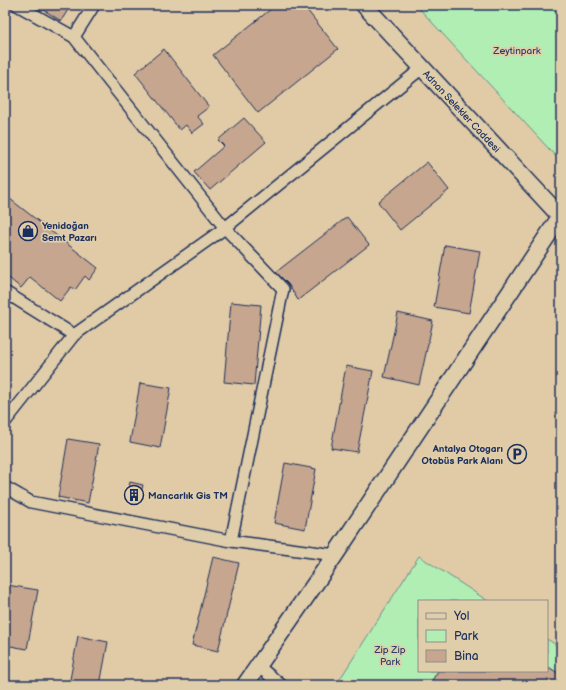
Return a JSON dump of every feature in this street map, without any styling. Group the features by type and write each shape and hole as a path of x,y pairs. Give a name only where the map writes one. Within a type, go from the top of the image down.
{"street":[{"path":"17,5 74,37 225,228 283,289 230,541"},
{"path":"74,37 94,5"},
{"name":"Adnan Selekler Caddesi","path":"364,5 561,217"},
{"path":"5,422 74,335 225,228 422,68"},
{"path":"244,685 335,555 561,217"},
{"path":"5,292 74,335"},
{"path":"5,487 31,502 230,541 335,555"},
{"path":"258,666 281,685"}],"green space":[{"name":"Zeytinpark","path":"416,5 561,5 561,162"},
{"name":"Zip Zip Park","path":"419,556 486,600 418,600 418,672 548,672 548,640 561,648 561,685 336,685"}],"building":[{"path":"36,5 71,5 61,21"},
{"path":"276,5 303,5 338,49 258,113 213,55"},
{"path":"164,49 209,107 197,116 204,124 192,133 186,125 180,130 135,73"},
{"path":"244,118 266,142 210,190 194,172 224,146 218,140"},
{"path":"427,162 449,190 400,230 378,202"},
{"name":"Yenidoğan Semt Pazarı","path":"5,195 98,268 89,280 85,276 75,290 71,287 60,301 30,277 21,288 5,275"},
{"path":"347,217 369,245 298,300 288,284 276,272"},
{"path":"445,245 480,251 469,313 434,307"},
{"path":"231,302 261,305 254,385 224,382"},
{"path":"398,313 433,321 419,385 384,377"},
{"path":"346,366 373,371 357,452 331,448"},
{"path":"140,383 171,388 160,448 130,442"},
{"path":"68,439 99,444 88,503 58,497"},
{"path":"285,463 316,469 305,529 274,523"},
{"name":"Mancarlık Gis TM","path":"130,482 143,485 139,501 126,499"},
{"path":"213,557 239,563 218,651 192,645"},
{"path":"7,585 38,590 27,649 5,645 5,595"},
{"path":"78,636 108,642 100,685 69,685"},
{"path":"548,667 561,675 561,685 429,685 437,672 548,672"}],"place":[{"name":"Yenidoğan Semt Pazarı","path":"28,231"},
{"name":"Antalya Otogarı Otobüs Park Alanı","path":"517,454"},
{"name":"Mancarlık Gis TM","path":"134,495"}]}
